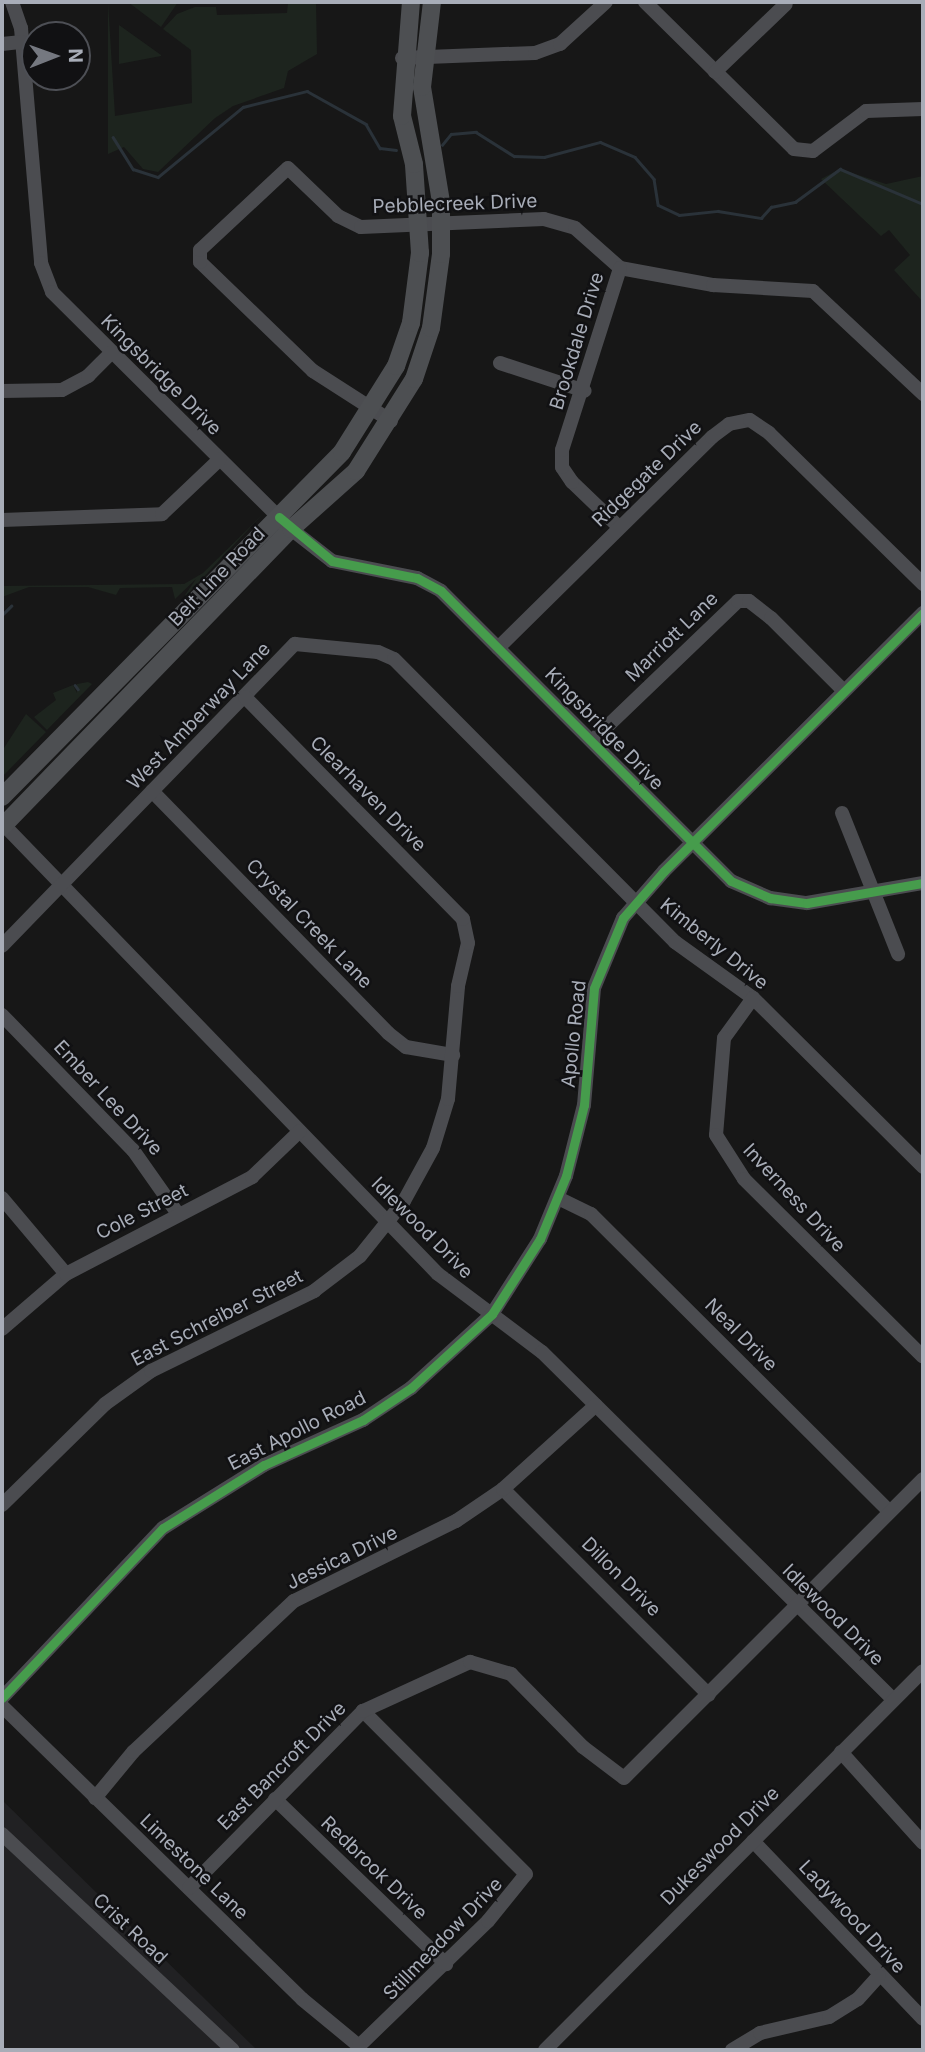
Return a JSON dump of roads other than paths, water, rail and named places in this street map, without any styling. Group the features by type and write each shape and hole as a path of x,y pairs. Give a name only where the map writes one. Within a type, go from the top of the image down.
{"main road":[{"name":"Belt Line Road","path":"2,825 124,704 285,523 342,452 373,408 411,323 421,227 402,116 402,58 411,2"},
{"name":"Belt Line Road","path":"2,797 109,689 285,523 356,471 391,421 418,370 431,328 442,226 421,58 432,2"},
{"path":"109,689 124,704"}],"street":[{"name":"Kingsbridge Drive","path":"12,2 21,39"},
{"path":"402,58 535,53 560,44 606,2"},
{"path":"645,2 784,142 803,152 813,151 866,111 923,109"},
{"path":"715,72 786,4"},
{"path":"2,44 21,43"},
{"name":"Kingsbridge Drive","path":"27,91 45,278 111,353 285,523 331,561 417,578 441,591 691,844 731,881 770,898 827,902 872,890 923,883"},
{"name":"Pebblecreek Drive","path":"373,408 313,371 200,262 200,250 288,168 348,223 421,227 561,222 620,268 713,285 813,291 834,306 923,394"},
{"name":"Brookdale Drive","path":"619,527 562,467 562,450 585,391 620,268"},
{"path":"2,391 62,390 88,376 111,353"},
{"path":"500,363 585,391"},
{"path":"373,408 391,421"},
{"name":"Ridgegate Drive","path":"498,648 712,437 729,424 750,420 769,433 923,584"},
{"path":"2,520 162,514 219,460"},
{"name":"Marriott Lane","path":"592,741 738,601 749,601 771,618 844,691"},
{"name":"Apollo Road","path":"492,1314 558,1198 584,1105 594,988 610,942 633,903 923,613"},
{"name":"West Amberway Lane","path":"2,946 295,644 378,652 394,659"},
{"name":"Kimberly Drive","path":"394,659 633,903 675,942 753,999 923,1167"},
{"name":"Clearhaven Drive","path":"244,697 463,919"},
{"name":"Crystal Creek Lane","path":"152,791 388,1033 406,1047 453,1055"},
{"path":"842,813 898,954"},
{"name":"Idlewood Drive","path":"2,825 456,1292 522,1333 892,1698"},
{"name":"East Schreiber Street","path":"2,1505 95,1413 151,1371 314,1291 351,1264 389,1223 433,1148 448,1098 455,1006 468,943 463,919"},
{"name":"Inverness Drive","path":"753,999 724,1038 716,1135 744,1179 923,1357"},
{"name":"Ember Lee Drive","path":"2,1015 133,1150 178,1214"},
{"name":"Cole Street","path":"2,1329 66,1274 252,1177 300,1131"},
{"path":"2,1198 66,1274"},
{"name":"Neal Drive","path":"558,1198 591,1214 889,1511"},
{"name":"East Apollo Road","path":"2,1698 163,1528 264,1465 363,1420 411,1388 492,1314"},
{"name":"Jessica Drive","path":"94,1798 133,1752 294,1601 411,1547 503,1489 596,1405"},
{"name":"East Bancroft Drive","path":"189,1888 363,1711 470,1662 501,1668 616,1777 624,1778 923,1479"},
{"name":"Dillon Drive","path":"503,1489 709,1695"},
{"name":"Dukeswood Drive","path":"545,2050 892,1698 923,1671"},
{"name":"Limestone Lane","path":"2,1706 94,1798 352,2043 366,2042"},
{"name":"Stillmeadow Drive","path":"363,1711 525,1869 518,1890 366,2042"},
{"path":"841,1752 923,1843"},
{"name":"Redbrook Drive","path":"275,1799 446,1964"},
{"name":"Crist Road","path":"2,1834 233,2050"},
{"name":"Ladywood Drive","path":"753,1841 879,1976 923,2019"},
{"path":"732,2050 760,2033 829,2017 858,1999 879,1976"}],"waterway":[{"path":"113,137 133,169 158,177 243,107 307,91 366,124 380,148 396,150"},
{"path":"442,145 451,134 476,132 514,156 544,157 600,142 635,157 654,179 658,205 679,215 718,211 761,218 771,207 795,202 840,169 923,204"},
{"path":"2,615 11,606"},
{"path":"75,685 78,689"}]}
